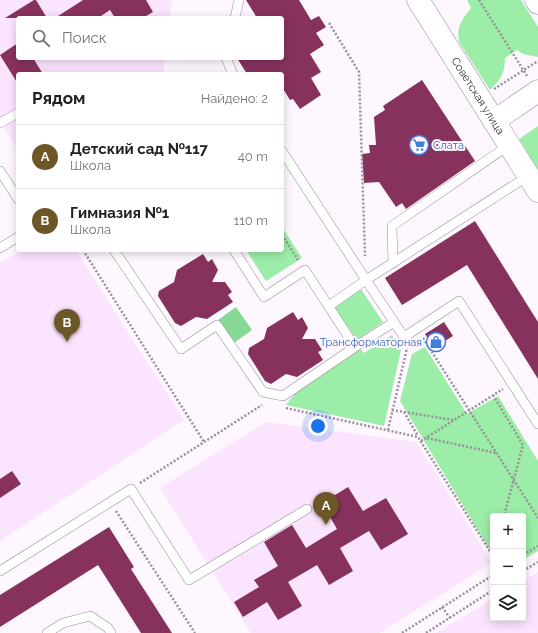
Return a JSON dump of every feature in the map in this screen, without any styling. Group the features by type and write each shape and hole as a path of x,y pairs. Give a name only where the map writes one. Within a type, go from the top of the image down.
{"street":[{"name":"Советская улица","path":"418,0 533,183"},
{"path":"494,121 532,84"}],"lane":[{"path":"235,16 239,0"},
{"path":"227,60 232,72"},
{"path":"0,123 16,114"},
{"path":"393,263 392,226 509,145"},
{"path":"284,154 404,337 459,301 538,424"},
{"path":"0,171 16,196"},
{"path":"329,306 393,263 533,183"},
{"path":"0,248 16,238"},
{"path":"115,252 181,349 217,325 263,392 283,396 394,322"},
{"path":"235,252 264,297 305,270 355,347"},
{"path":"0,571 131,489 189,580 307,509"},
{"path":"47,633 63,623 90,616 108,628 111,633"}],"path":[{"path":"479,0 532,84"},
{"path":"329,23 358,72 366,280"},
{"path":"494,90 538,61"},
{"path":"284,238 305,270"},
{"path":"84,252 204,442"},
{"path":"388,430 413,331"},
{"path":"413,331 469,410 538,518"},
{"path":"421,441 512,383"},
{"path":"493,395 523,445 505,513"},
{"path":"131,489 264,404"},
{"path":"280,407 418,437"},
{"path":"392,410 454,420"},
{"path":"404,412 418,437 490,551"},
{"path":"426,438 496,453"},
{"path":"110,502 196,633"},
{"path":"526,554 538,546"},
{"path":"526,569 538,562"},
{"path":"402,633 490,577"},
{"path":"426,633 490,592"},
{"path":"442,607 450,618"}],"shaded area":[{"path":"0,0 172,0 170,16 16,16 16,60 165,60 163,72 16,72 16,147 0,121"},
{"path":"19,252 77,252 184,420 0,541 0,263"},
{"path":"266,422 416,442 490,560 490,564 379,633 251,633 160,488"},
{"path":"538,572 538,633 436,633 490,601 490,621 526,621 526,579"}],"green space":[{"path":"467,0 521,0 538,27 538,57 523,54 517,50 505,58 502,76 490,90 459,42 459,27 462,20 471,8"},
{"path":"538,126 538,170 519,139"},
{"path":"284,230 302,258 266,281 247,252 284,252"},
{"path":"357,283 383,322 357,340 330,301"},
{"path":"236,307 252,330 234,343 218,320"},
{"path":"392,335 401,350 384,426 286,405 301,386 360,349 364,353"},
{"path":"425,347 467,414 498,396 538,461 538,551 526,558 526,513 490,513 490,550 400,401 412,354"}],"building":[{"path":"34,0 36,0 46,16 16,16 16,18 5,18"},
{"path":"83,0 146,0 153,12 146,16 114,16 110,10 101,16 58,16"},
{"path":"246,0 299,0 311,20 319,16 326,27 316,33 324,45 310,54 321,72 311,78 321,95 300,109 293,99 290,100 284,90 284,72 246,72 238,60 284,60 284,16 256,16"},
{"path":"16,44 16,60 34,60 42,72 16,72 16,81 0,55"},
{"name":"Слата","path":"422,80 475,161 406,209 402,203 396,207 379,182 364,183 362,154 370,153 369,145 376,145 374,117 385,110 383,106"},
{"path":"475,221 538,322 538,379 467,265 402,305 385,278"},
{"path":"203,254 208,262 212,259 218,270 212,282 225,282 232,292 228,295 233,302 207,319 196,317 181,326 175,323 158,296 159,291 174,282 177,270"},
{"path":"293,312 298,320 302,317 308,328 302,339 315,339 322,350 318,352 323,360 297,377 286,374 271,384 265,381 248,354 249,348 264,339 267,328"},
{"path":"444,322 453,336 434,348 425,334"},
{"path":"12,471 21,484 0,498 0,479"},
{"path":"348,487 363,511 386,498 408,534 381,550 369,531 340,548 353,571 329,585 317,565 288,582 302,606 278,620 267,602 243,617 234,602 259,587 254,580 278,566 264,542 292,525 306,548 337,529 322,503"},
{"path":"109,527 134,567 131,569 172,633 141,633 98,565 0,627 0,595"}],"place":[{"name":"Слата","path":"419,145"},
{"name":"Гимназия №1","path":"67,342"},
{"name":"Трансформаторная","path":"436,342"},
{"name":"Детский сад №117","path":"326,525"}]}
